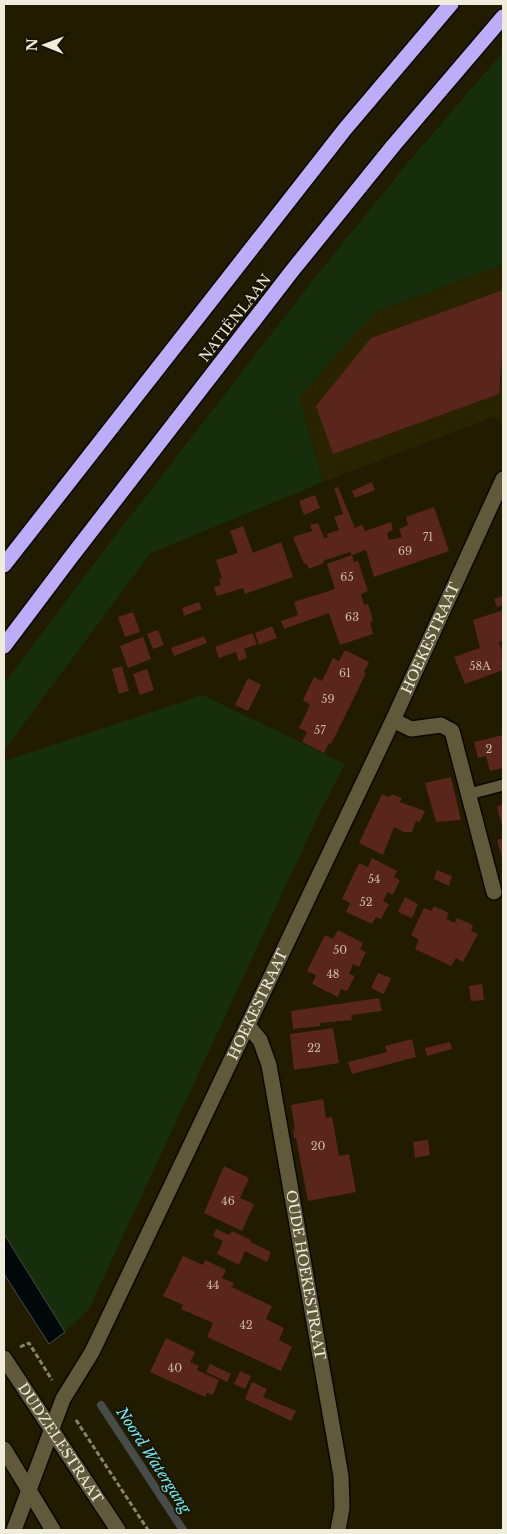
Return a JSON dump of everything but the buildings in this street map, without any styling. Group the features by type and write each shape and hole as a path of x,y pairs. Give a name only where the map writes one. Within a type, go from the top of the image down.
{"highway":[{"path":"4,565 345,129 451,4"},
{"name":"NATIËNLAAN","path":"4,646 292,271 393,146 503,17"}],"street":[{"name":"HOEKESTRAAT","path":"14,1530 62,1399 92,1352 393,720 503,479"},
{"path":"393,720 411,729 441,725 452,731 494,892"},
{"name":"OUDE HOEKESTRAAT","path":"248,1026 260,1040 269,1065 341,1476 342,1508 338,1530"},
{"name":"DUDZELESTRAAT","path":"4,1358 118,1530"},
{"path":"4,1449 53,1530"}],"lane":[{"path":"469,794 503,785"}],"path":[{"path":"29,1343 62,1399 148,1530"}],"shaded area":[{"path":"503,265 503,421 493,417 323,482 299,397 375,312"},
{"path":"4,1234 65,1332 49,1344 4,1274"}],"green space":[{"path":"503,52 503,265 375,312 299,397 323,482 151,553 4,750 4,684 89,570 309,285 410,160"},
{"path":"203,695 345,764 321,810 89,1309 65,1332 4,1234 4,761"}],"waterway":[{"name":"Noord Watergang","path":"101,1405 183,1530"}]}
